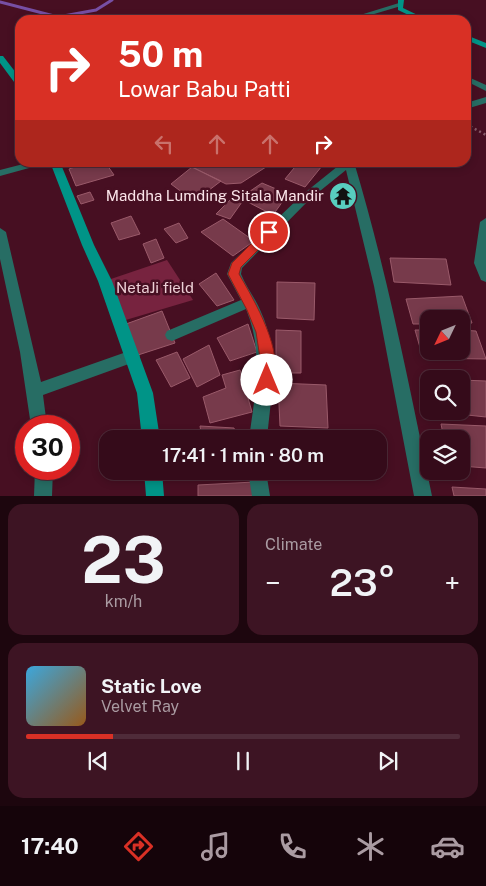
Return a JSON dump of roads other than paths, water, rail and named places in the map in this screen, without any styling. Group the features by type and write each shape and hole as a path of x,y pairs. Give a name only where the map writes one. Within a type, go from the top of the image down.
{"street":[{"path":"363,15 400,3 400,9 412,15"},
{"path":"471,39 486,46"},
{"path":"0,58 15,78"},
{"path":"471,80 486,88"},
{"path":"471,104 486,100"},
{"path":"0,173 25,167"},
{"path":"57,167 88,245 105,281 132,356 145,393 150,430"},
{"path":"259,430 267,380 267,358 262,332 234,274 236,266 306,197 344,167"},
{"path":"350,167 394,348 423,496"},
{"path":"486,222 480,263 486,277"},
{"path":"0,232 35,391 38,415"},
{"path":"172,335 249,302"},
{"path":"35,391 132,356"},
{"path":"43,496 44,480"},
{"path":"154,480 155,496"},
{"path":"258,480 261,496"}],"waterway":[{"path":"69,15 96,10 112,0"},
{"path":"0,2 50,15"}],"place":[{"name":"Maddha Lumding Sitala Mandir","path":"343,196"}],"park label":[{"name":"NetaJi field","path":"155,288"}]}
